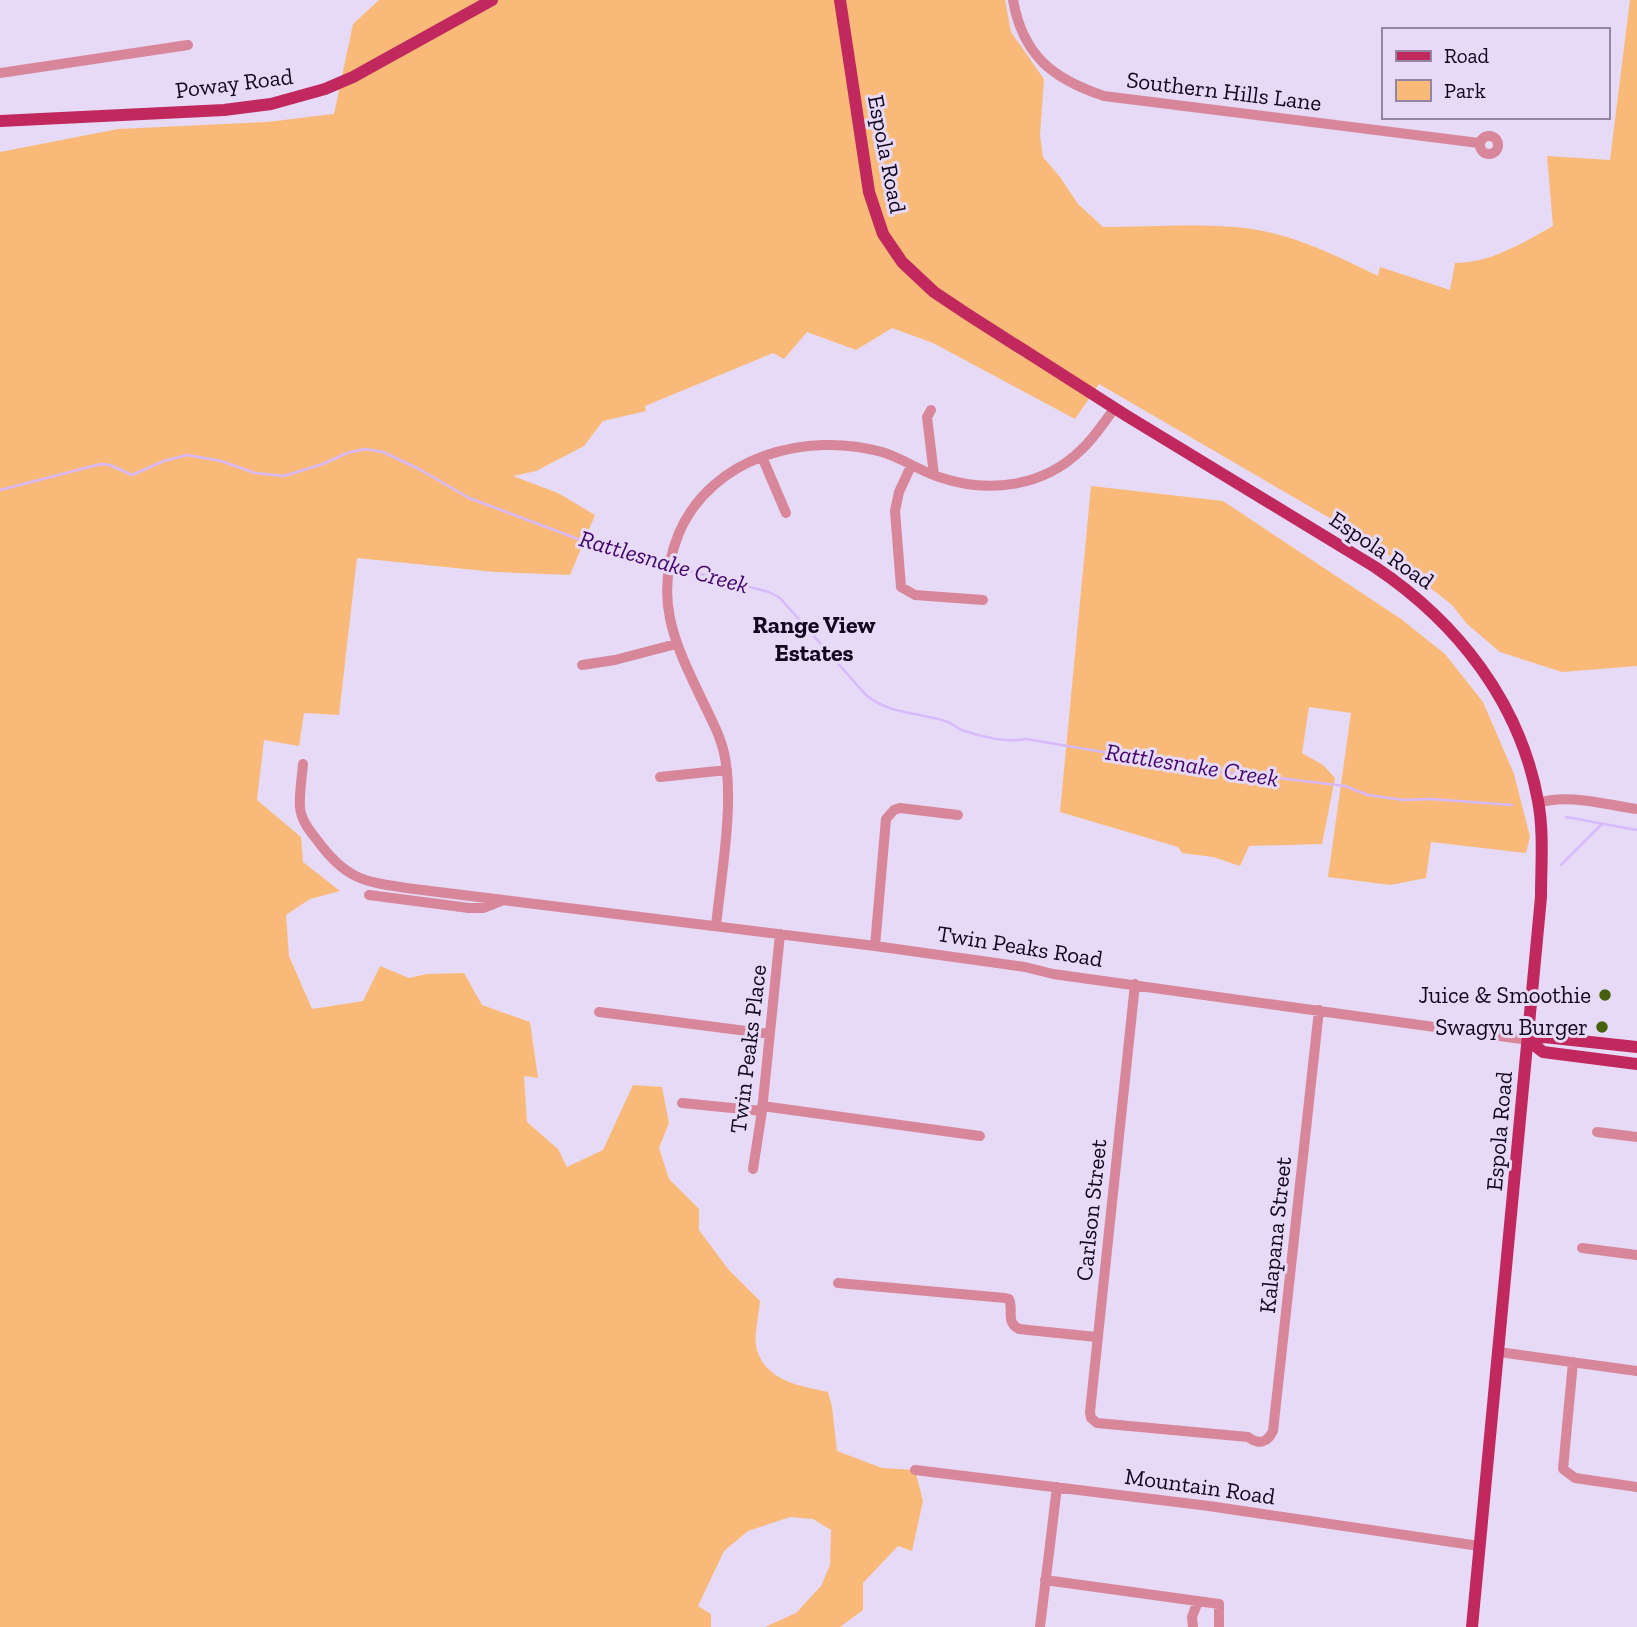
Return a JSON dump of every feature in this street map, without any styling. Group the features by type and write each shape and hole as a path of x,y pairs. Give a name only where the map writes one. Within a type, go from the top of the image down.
{"main road":[{"name":"Poway Road","path":"0,121 224,110 271,104 353,78 492,0"},
{"name":"Espola Road","path":"840,0 869,192 877,219 902,262 934,292 1115,408 1375,567 1430,609 1479,664 1504,705 1528,761 1538,803 1541,897 1472,1627"},
{"name":"Twin Peaks Road","path":"1528,1040 1544,1037 1637,1047"},
{"name":"Twin Peaks Road","path":"1528,1040 1545,1052 1637,1064"}],"street":[{"name":"Southern Hills Lane","path":"1013,0 1020,27 1030,47 1046,66 1061,79 1104,96 1479,143"},
{"path":"0,74 188,45"},
{"path":"716,926 729,797 727,770 721,740 676,644 667,591 670,560 682,527 699,500 738,468 762,457 792,447 826,444 880,451 911,466 960,483 997,486 1040,477 1081,450 1115,408"},
{"path":"931,410 927,417 934,475"},
{"path":"762,457 786,513"},
{"path":"911,466 899,492 895,510 901,587 915,596 983,600"},
{"path":"582,666 676,644"},
{"name":"Twin Peaks Road","path":"303,764 300,807 302,818 323,848 346,872 369,881 875,946 1025,967 1053,974 1528,1040"},
{"path":"660,777 727,770"},
{"path":"1538,803 1564,799 1637,809"},
{"path":"875,946 889,814 900,808 958,815"},
{"name":"Twin Peaks Road","path":"369,895 469,908 483,908 505,900"},
{"name":"Twin Peaks Place","path":"753,1168 762,1109 780,934"},
{"name":"Carlson Street","path":"1112,1422 1097,1423 1091,1418 1090,1412 1135,984"},
{"name":"Kalapana Street","path":"1112,1422 1248,1437 1261,1443 1269,1439 1273,1431 1319,1010"},
{"path":"599,1012 770,1034"},
{"path":"682,1103 762,1109 980,1136"},
{"path":"1597,1132 1637,1137"},
{"path":"1581,1248 1637,1255"},
{"path":"838,1283 1005,1298 1009,1299 1011,1305 1010,1320 1013,1326 1019,1329 1096,1337"},
{"path":"1499,1352 1637,1371"},
{"path":"1573,1362 1563,1469 1580,1479 1637,1487"},
{"name":"Mountain Road","path":"915,1470 1209,1506 1479,1546"},
{"path":"1041,1627 1057,1487"},
{"path":"1045,1580 1219,1604 1219,1627"},
{"path":"1193,1627 1192,1617 1198,1601"}],"green space":[{"path":"379,0 1005,0 1011,32 1044,79 1040,135 1043,157 1078,204 1103,227 1202,226 1258,230 1305,243 1378,276 1380,267 1450,290 1455,263 1493,256 1553,226 1547,156 1610,160 1630,0 1637,0 1637,666 1562,672 1500,652 1467,624 1452,605 1376,545 1099,384 1075,419 933,343 892,328 856,350 807,332 784,359 773,353 645,406 646,411 603,421 584,446 536,471 513,476 558,493 595,515 570,575 495,572 357,558 339,715 304,713 299,746 264,740 257,800 301,837 303,862 340,891 310,899 286,915 289,956 312,1009 363,1001 380,966 409,978 427,974 464,973 482,1005 530,1022 538,1078 524,1076 527,1122 558,1149 567,1167 603,1150 633,1085 662,1087 669,1123 659,1148 669,1179 699,1209 699,1230 728,1269 760,1301 756,1340 762,1361 776,1376 786,1381 828,1392 837,1451 882,1468 915,1470 923,1501 912,1551 898,1546 863,1583 863,1610 840,1627 765,1627 796,1613 821,1586 830,1565 831,1530 813,1519 790,1517 748,1531 724,1551 698,1606 711,1614 711,1627 0,1627 0,152 118,129 267,122 334,114 353,24"},
{"path":"1091,486 1223,501 1401,619 1445,654 1483,702 1514,774 1530,837 1526,853 1431,842 1426,878 1390,885 1328,877 1351,713 1309,707 1302,753 1323,765 1335,778 1322,844 1249,846 1240,866 1213,857 1182,853 1178,847 1060,812"}],"waterway":[{"name":"Rattlesnake Creek","path":"0,490 101,464 132,475 164,461 187,455 221,461 255,473 284,476 365,449 383,452 469,498 602,548 667,565"},
{"name":"Rattlesnake Creek","path":"674,567 769,592 780,598 866,695 895,710 948,722 977,735 1002,740 1026,739 1210,770 1345,786 1368,795 1403,800 1431,799 1512,805"},
{"name":"Rattlesnake Creek","path":"1566,817 1637,830"},
{"path":"1561,865 1602,824"}],"place":[{"name":"Juice & Smoothie","path":"1605,995"},
{"name":"Swagyu Burger","path":"1602,1027"}],"district":[{"name":"Range View Estates","path":"814,639"}]}
